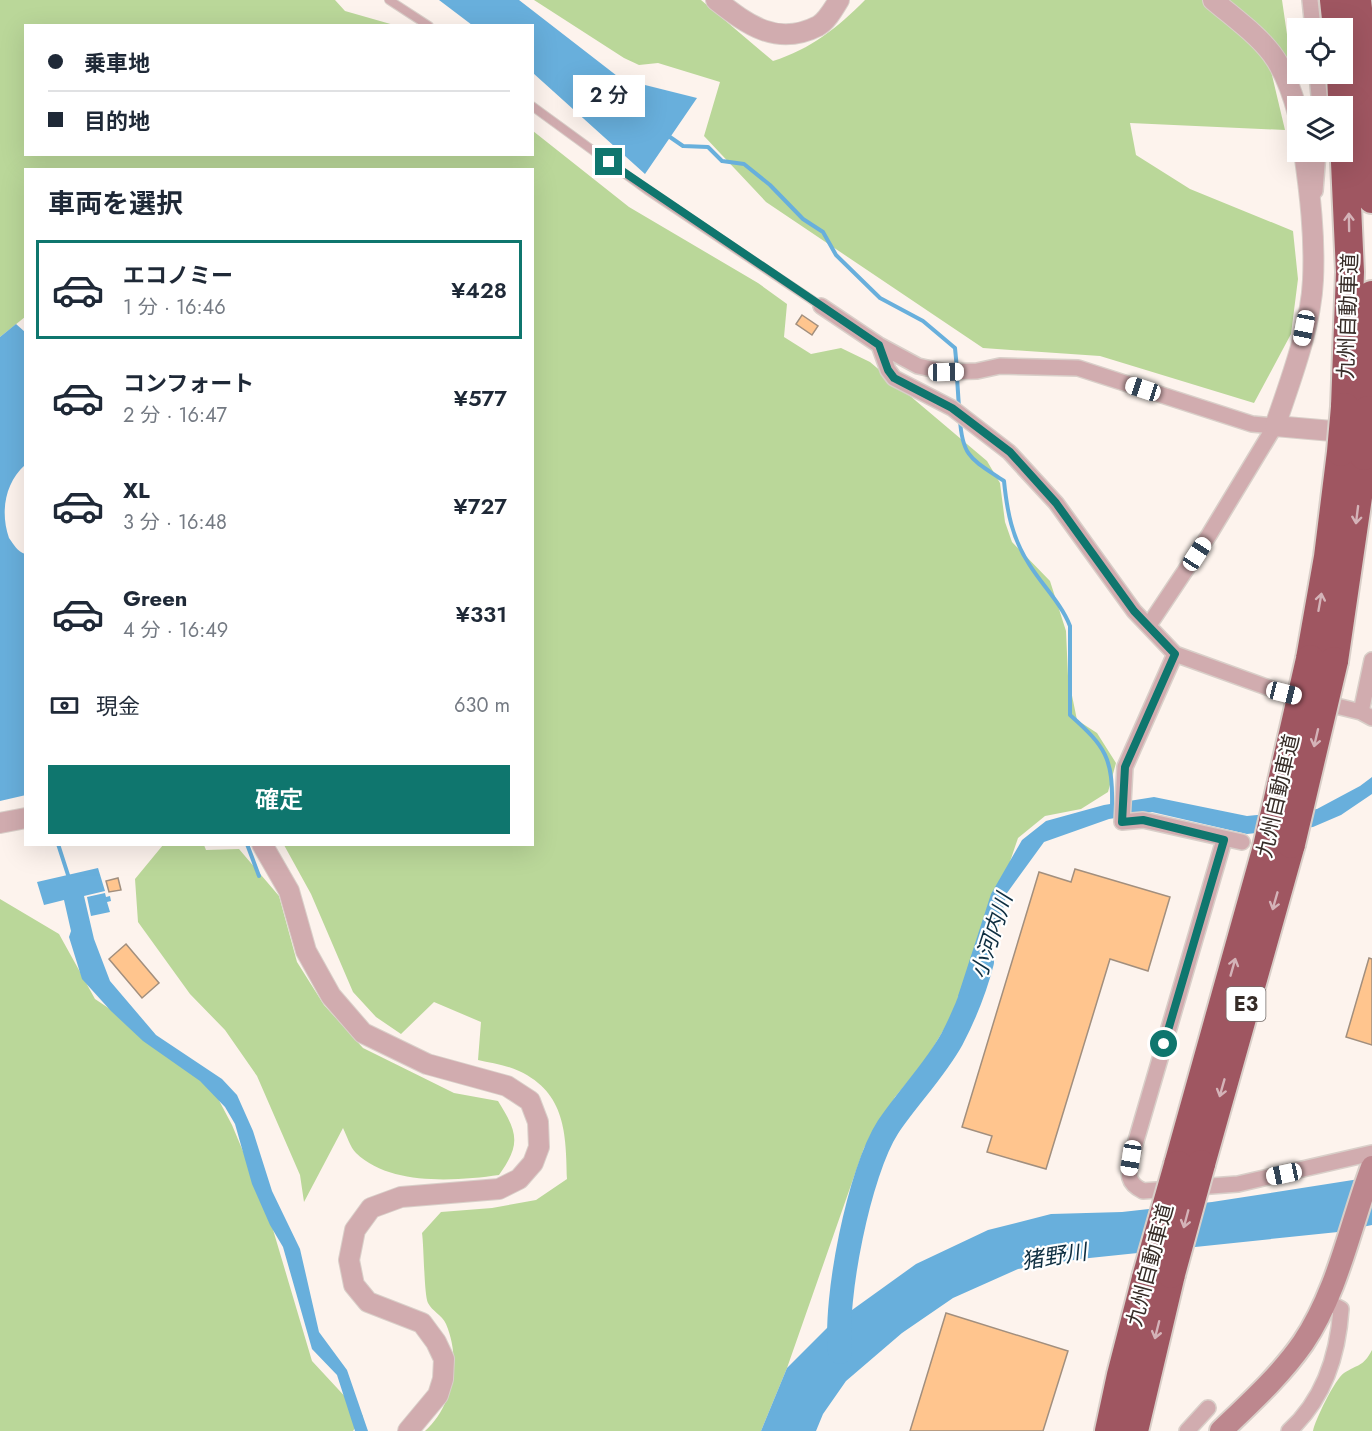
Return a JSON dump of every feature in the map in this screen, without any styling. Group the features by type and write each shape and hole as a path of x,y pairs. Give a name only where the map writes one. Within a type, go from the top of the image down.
{"highway":[{"path":"1334,0 1336,18"},
{"path":"1356,0 1364,62 1372,199"},
{"name":"九州自動車道","path":"1341,84 1358,432"},
{"name":"九州自動車道","path":"1109,1431 1159,1276 1190,1164 1267,844 1322,660 1358,432 1372,295"},
{"name":"九州自動車道","path":"1134,1431 1159,1276"}],"main road":[{"path":"1221,1431 1283,1369 1303,1342 1326,1301 1372,1167"}],"street":[{"path":"716,0 745,22 782,36 819,25 840,0"},
{"path":"1213,0 1270,48 1288,79 1293,96"},
{"path":"1310,0 1312,18"},
{"path":"1305,162 1312,212"},
{"path":"1149,626 1209,536 1275,426 1298,359 1313,282 1312,212 1317,162"},
{"path":"821,306 879,345 918,366 946,372 977,371 1000,366 1078,368 1252,424 1358,432"},
{"path":"879,345 888,370 894,378 952,408 1010,452 1056,503 1134,611 1175,654 1284,693 1367,715 1372,660"},
{"path":"1175,654 1125,767 1122,822 1143,820 1224,840 1267,844"},
{"path":"0,823 24,818"},
{"path":"1224,840 1131,1158 1128,1176 1133,1186 1143,1191 1238,1184 1372,1153"},
{"path":"263,846 289,891 306,951 331,996 363,1033 427,1064 507,1086 530,1101 538,1122 539,1147 533,1163 519,1179 499,1189 401,1197 371,1208 355,1230 349,1260 354,1285 368,1302 422,1323 436,1342 444,1359 443,1378 438,1395 408,1431"},
{"path":"1289,1431 1314,1404 1333,1359 1339,1337 1341,1310 1326,1301"},
{"path":"1187,1431 1208,1408"}],"lane":[{"path":"389,0 426,24"},
{"path":"534,107 647,190 821,306"}],"green space":[{"path":"0,0 335,0 345,11 390,24 24,24 24,156 534,156 534,132 629,207 758,283 787,304 784,337 811,354 841,348 870,362 987,461 1000,483 1005,522 1012,542 1050,581 1066,631 1068,676 1077,720 1097,733 1116,763 1108,792 1081,809 1045,816 1018,838 965,994 925,1061 895,1097 864,1148 787,1368 761,1431 425,1431 443,1408 452,1381 454,1366 451,1338 446,1324 428,1303 422,1233 441,1212 492,1208 536,1200 567,1179 564,1131 555,1103 535,1080 514,1069 478,1060 481,1022 434,1002 401,1034 376,1017 353,992 311,894 285,846 534,846 534,168 24,168 24,318 0,337"},
{"path":"534,0 701,0 773,61 811,44 844,20 865,0 1282,0 1287,34 1287,58 1271,71 1285,130 1130,123 1136,155 1190,189 1293,231 1298,279 1291,334 1254,403 1100,356 983,348 766,202 704,136 720,82 658,63 639,65 624,58"},
{"path":"162,846 204,846 206,850 239,849 279,896 297,962 324,1005 363,1048 454,1093 498,1101 510,1122 514,1138 511,1155 499,1175 463,1179 424,1179 387,1171 370,1164 356,1153 343,1128 304,1202 300,1175 257,1076 225,1030 190,994 138,922 135,879"},
{"path":"0,899 59,934 95,999 204,1072 232,1125 266,1206 312,1361 363,1416 353,1431 0,1431"},
{"path":"1372,1350 1372,1431 1313,1431 1326,1400 1340,1377 1363,1362"}],"water":[{"path":"439,0 519,0 621,79 697,98 645,174 534,74 534,24 471,24"},
{"path":"16,324 24,331 24,466 9,489 5,518 9,538 24,553 24,795 0,801 0,337"},
{"path":"1372,777 1372,794 1341,815 1313,827 1247,834 1152,812 1109,819 1044,842 1007,893 982,993 958,996 991,894 1022,840 1046,821 1104,805 1154,797 1247,816 1317,809"},
{"path":"98,868 105,891 84,896 94,939 110,981 156,1035 222,1079 237,1095 253,1131 272,1191 300,1249 319,1332 347,1370 368,1431 355,1431 337,1375 312,1349 283,1247 270,1225 252,1184 235,1124 225,1107 200,1081 143,1041 82,979 69,937 71,931 64,900 44,905 37,882"},
{"path":"105,893 106,897 110,896 111,901 107,902 110,912 91,916 87,897"},
{"name":"猪野川","path":"1372,1177 1372,1225 1338,1232 1080,1259 1018,1269 953,1298 902,1333 846,1381 823,1414 816,1431 761,1431 787,1368 827,1328 916,1264 988,1230 1051,1214 1122,1212 1212,1202"}],"building":[{"path":"802,315 818,326 812,335 796,324"},
{"path":"1075,869 1170,897 1148,971 1110,959 1046,1169 987,1152 992,1136 962,1127 1039,872 1071,882"},
{"path":"118,878 121,890 109,892 106,881"},
{"path":"126,944 159,983 142,998 109,959"},
{"path":"1369,958 1372,959 1372,1045 1346,1037"},
{"path":"946,1313 1068,1351 1043,1431 910,1431"}],"waterway":[{"path":"667,135 683,146 708,147 722,161 744,164 770,185 803,219 823,232 836,255 880,298 923,321 955,348 957,369"},
{"path":"957,377 959,408"},
{"path":"960,419 963,442 971,457 1004,481 1009,514 1018,544 1034,572 1062,610 1070,626 1070,715 1092,736 1105,755 1111,776 1112,807"},
{"path":"59,846 69,878"},
{"path":"248,846 259,876"},
{"name":"小河内川","path":"840,1352 839,1329 845,1269 858,1204 867,1174 877,1147 888,1127 938,1062 952,1039 969,1001 982,962"}],"route":[{"path":"609,162 647,190 879,345 888,370 894,378 952,408 1010,452 1056,503 1134,611 1175,654 1125,767 1122,822 1143,820 1224,840 1164,1044"}]}
